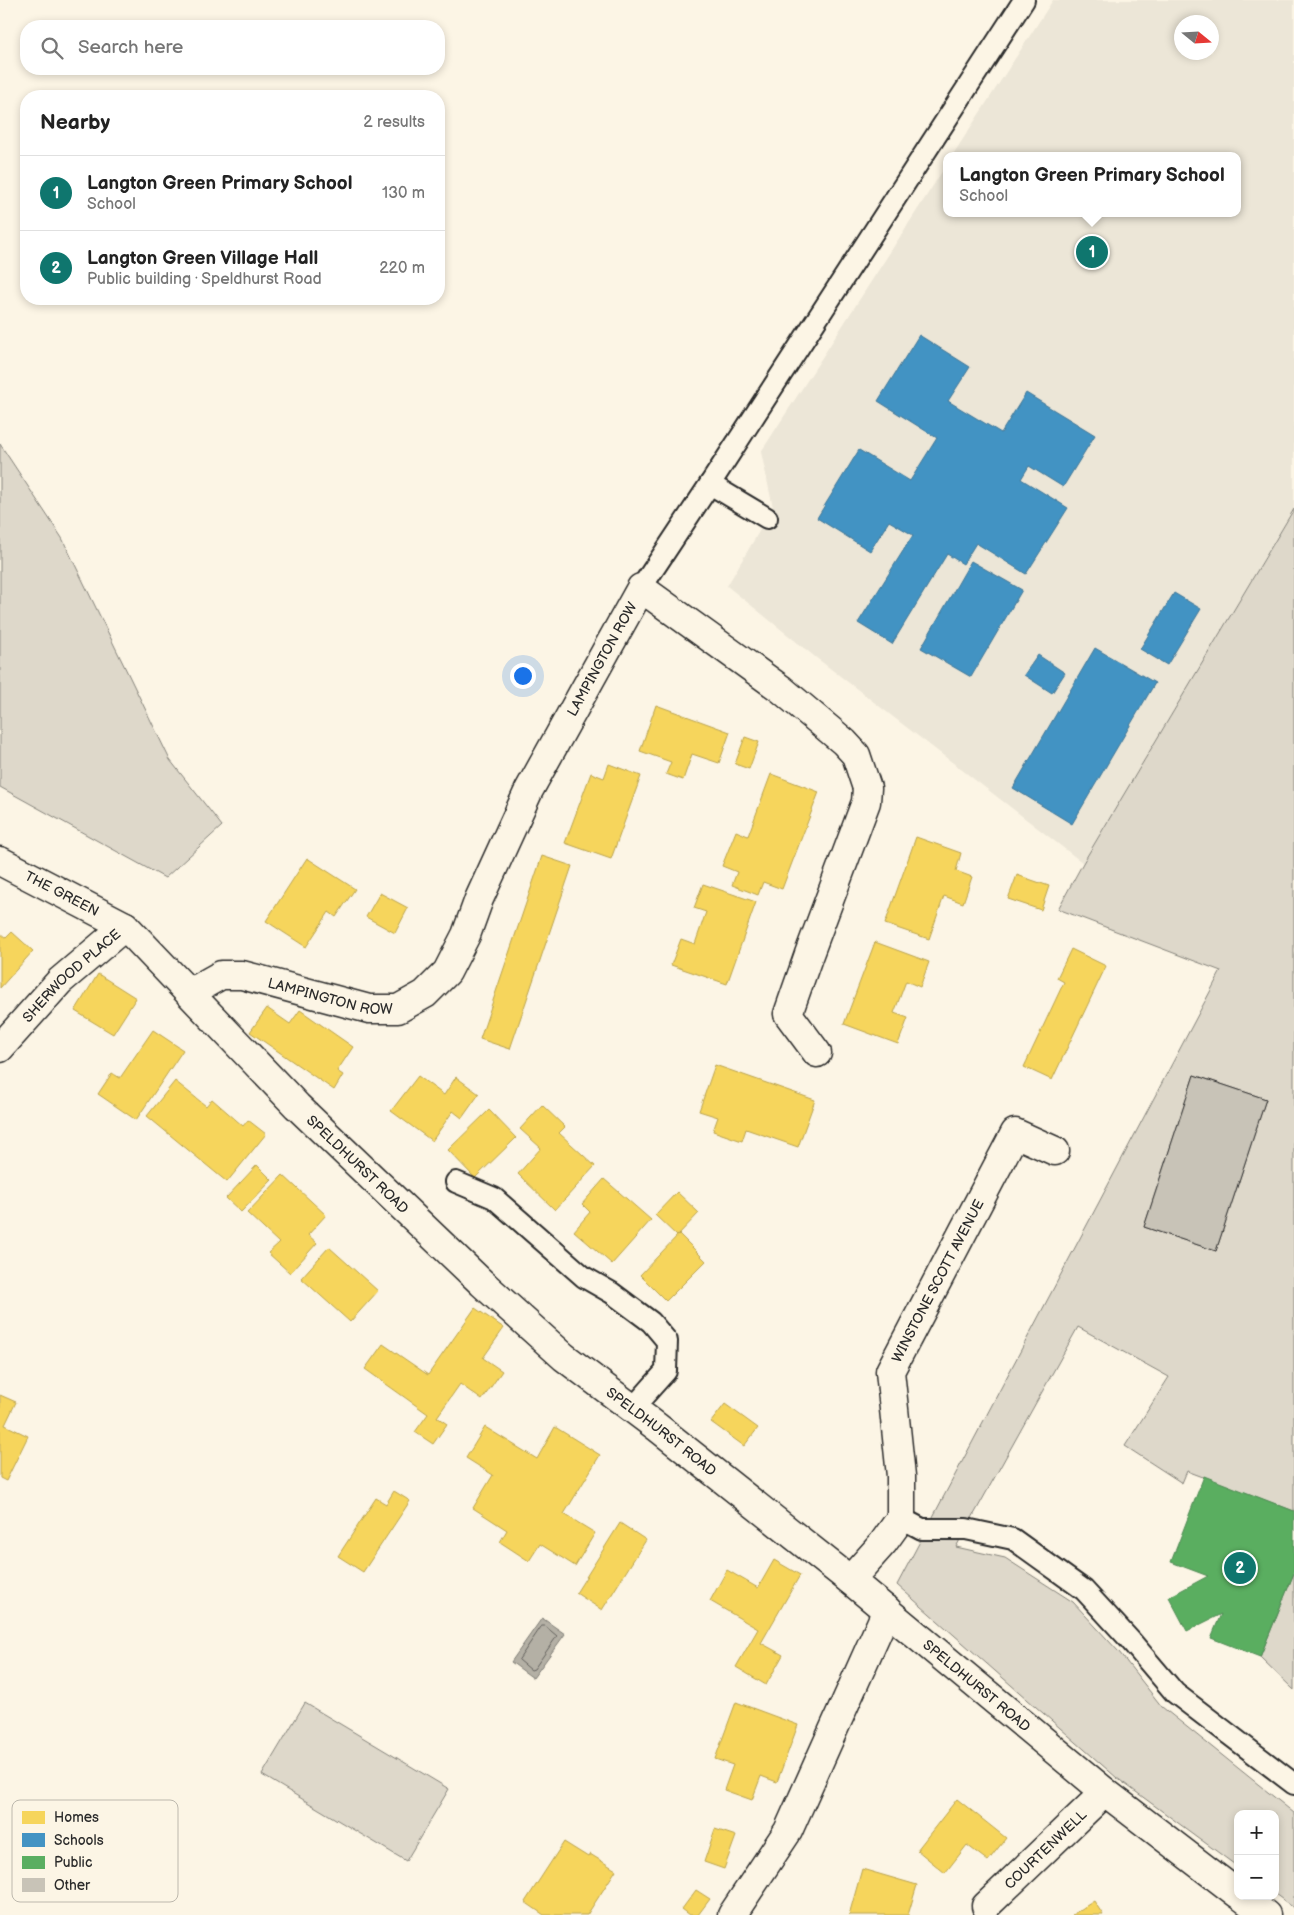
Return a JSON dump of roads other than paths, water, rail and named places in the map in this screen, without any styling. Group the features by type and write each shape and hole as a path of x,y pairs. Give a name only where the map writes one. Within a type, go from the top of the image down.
{"street":[{"name":"LAMPINGTON ROW","path":"189,993 221,975 242,975 369,1009 398,1008 425,994 447,972 466,936 479,899 529,790 641,588 781,689 844,742 856,755 863,773 868,788 866,802 808,954 788,1014 816,1052"},
{"name":"THE GREEN","path":"0,861 124,926"},
{"name":"SPELDHURST ROAD","path":"124,926 297,1106 482,1284 564,1357 633,1408 850,1580 1105,1792 1234,1891"},
{"name":"SHERWOOD PLACE","path":"0,1048 60,982 124,926"},
{"name":"WINSTONE SCOTT AVENUE","path":"901,1518 901,1476 890,1371 1015,1133 1055,1151"},
{"path":"850,1580 883,1543 901,1518"},
{"path":"732,1915 788,1832 887,1610"},
{"name":"COURTENWELL","path":"986,1906 1105,1792"},
{"path":"1246,1900 1266,1915"}],"lane":[{"path":"641,588 1024,0"},
{"path":"710,484 767,518"},
{"path":"456,1182 494,1198 584,1276 612,1293 651,1322 668,1341 666,1371 633,1408"},
{"path":"901,1518 922,1528 966,1530 1013,1539 1084,1590 1175,1693 1294,1784"}],"water":[{"path":"542,1618 565,1634 533,1678 511,1662"}],"place":[{"name":"Langton Green Primary School","path":"1092,252"},
{"name":"Langton Green Village Hall","path":"1240,1568"}]}
